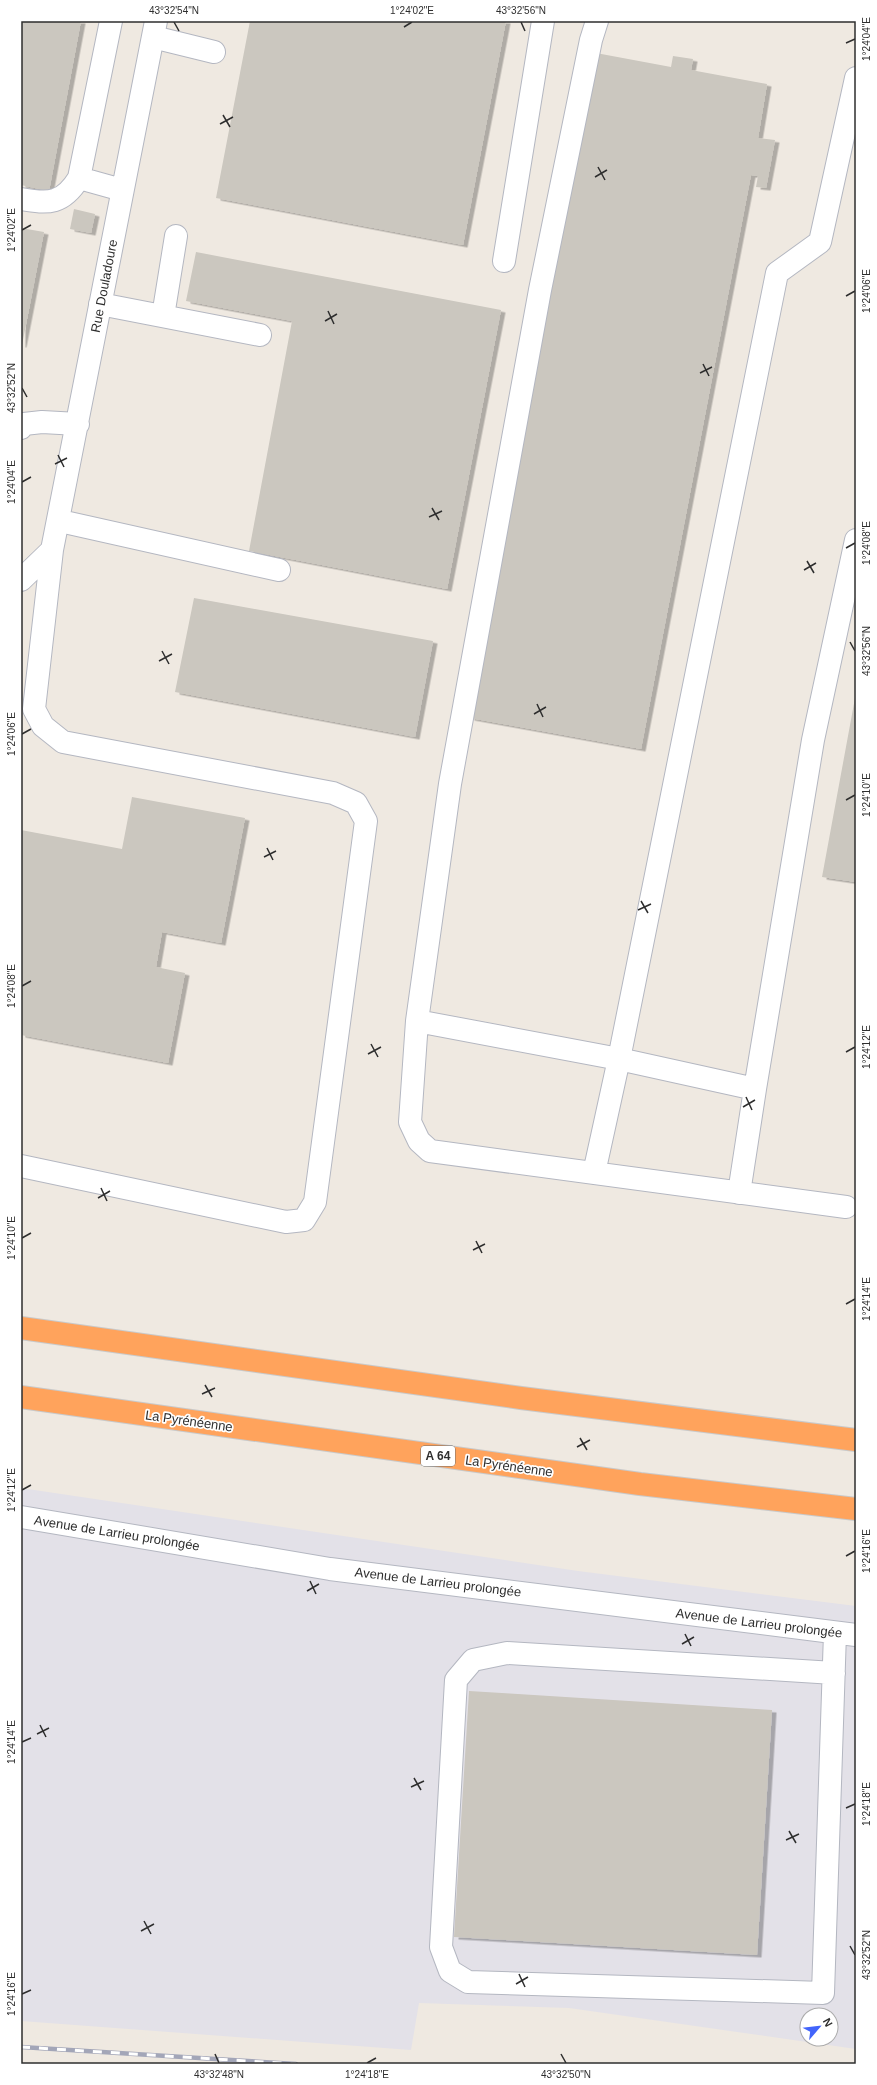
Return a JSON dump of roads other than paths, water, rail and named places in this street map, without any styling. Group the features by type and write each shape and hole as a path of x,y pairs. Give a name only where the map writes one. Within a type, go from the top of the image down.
{"highway":[{"path":"21,1328 521,1398 856,1440"},
{"name":"La Pyrénéenne","path":"21,1397 640,1484 856,1510"}],"street":[{"path":"21,198 40,202 59,201 73,189 79,178 111,21"},
{"path":"504,261 542,21"},
{"path":"597,21 591,40 540,290 450,784 417,1021 410,1122 419,1141 430,1151 846,1207"},
{"path":"154,29 214,52"},
{"name":"Rue Douladoure","path":"21,1166 286,1222 304,1220 315,1202 366,821 356,803 333,793 63,742 43,726 34,709 52,550 60,521 100,304 154,29"},
{"path":"594,1173 619,1059 777,273 820,242 856,78"},
{"path":"79,178 122,190"},
{"path":"163,316 176,236"},
{"path":"100,304 260,335"},
{"path":"21,428 24,424 42,422 78,424"},
{"path":"60,521 279,570"},
{"path":"739,1193 813,740 856,540"},
{"path":"21,580 52,550"},
{"path":"417,1021 619,1059 755,1089"},
{"name":"Avenue de Larrieu prolongée","path":"21,1517 330,1569 846,1634"},
{"path":"834,1673 507,1653 473,1660 456,1680 441,1947 450,1972 468,1982 823,1993 834,1673 846,1634"}],"railway":[{"path":"21,2047 296,2064"}]}
